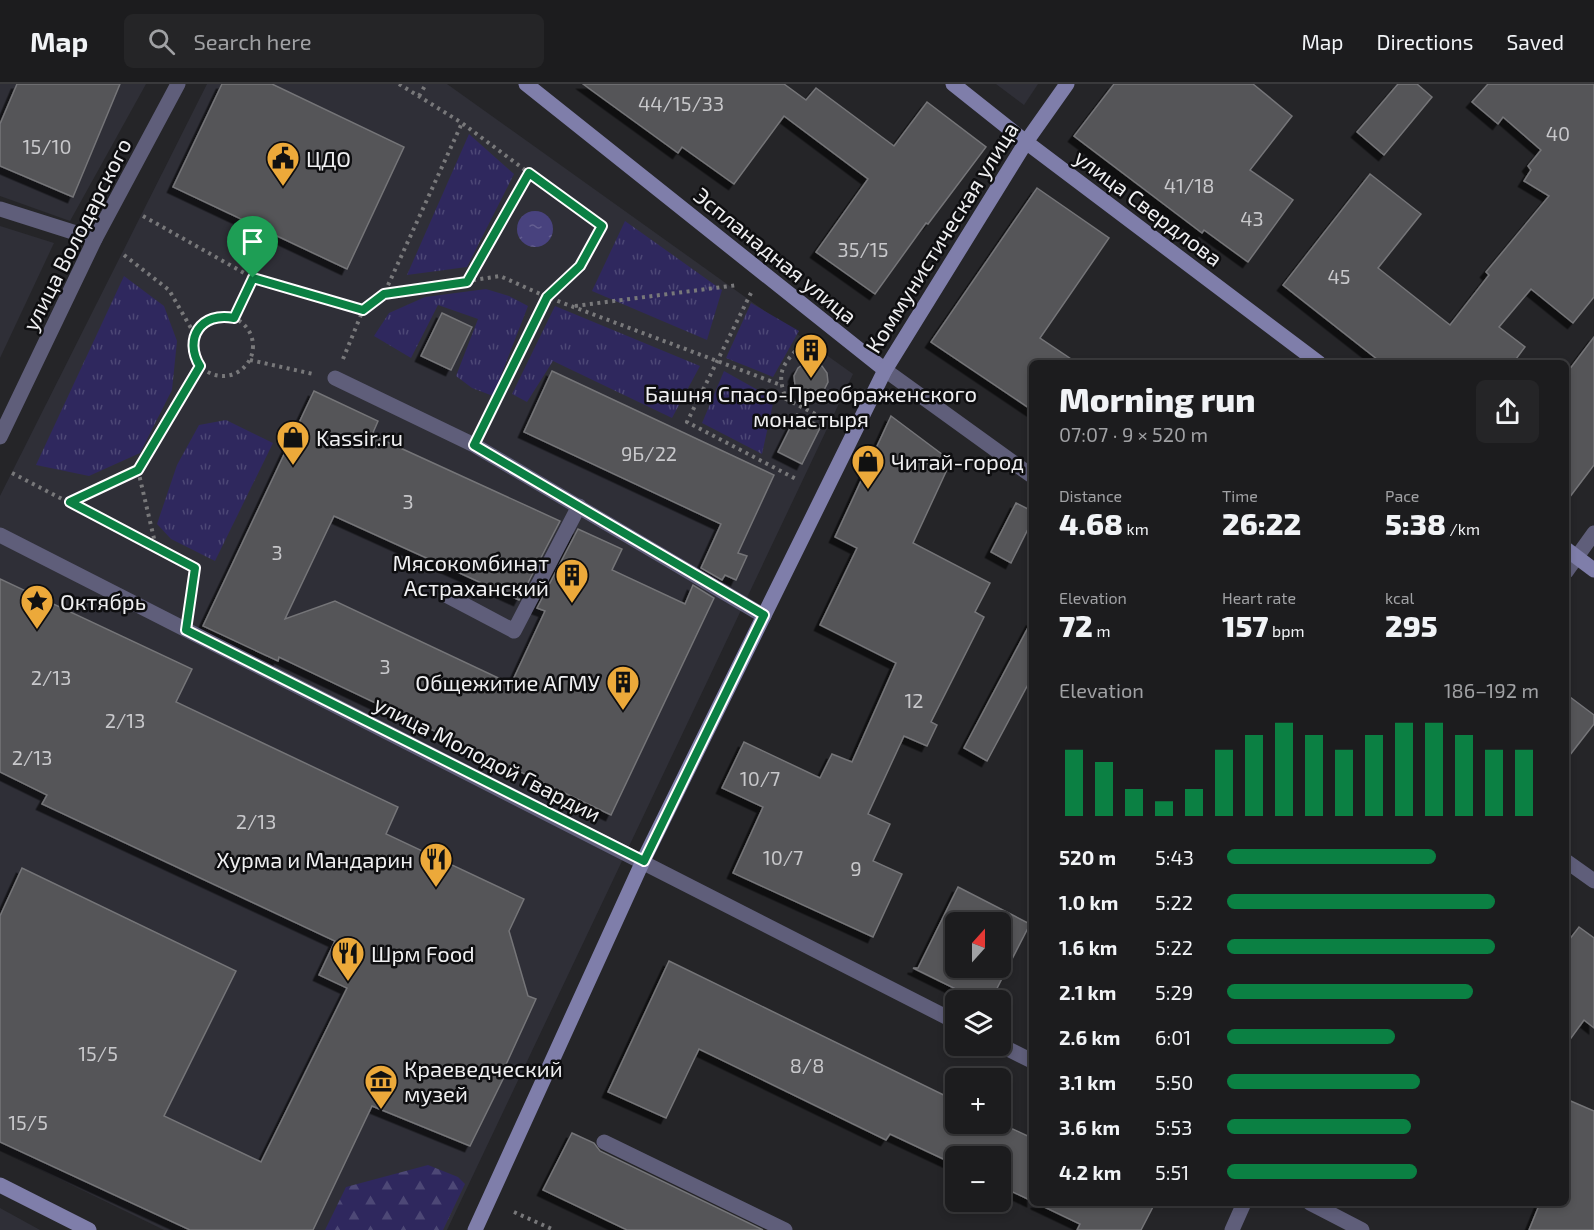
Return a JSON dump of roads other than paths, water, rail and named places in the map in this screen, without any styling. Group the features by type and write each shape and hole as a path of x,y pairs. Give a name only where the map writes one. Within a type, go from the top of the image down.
{"main road":[{"name":"Эспланадная улица","path":"526,84 885,370"},
{"name":"улица Свердлова","path":"953,84 1026,142 1315,360"},
{"name":"Коммунистическая улица","path":"475,1230 644,861 885,370 1026,142 1067,84"},
{"path":"1571,553 1594,570"},
{"path":"0,1185 89,1230"}],"street":[{"name":"улица Володарского","path":"0,437 95,239 178,84"},
{"path":"0,209 95,239"},
{"name":"Эспланадная улица","path":"885,370 1029,474"},
{"path":"335,378 474,445 764,615"},
{"path":"446,595 514,631 579,506"},
{"path":"1571,553 1594,533"},
{"name":"улица Молодой Гвардии","path":"0,535 945,1016"},
{"path":"1569,863 1594,881"},
{"path":"1011,1050 1029,1060"},
{"path":"604,1142 785,1230"},
{"path":"1232,1230 1243,1206"},
{"path":"1316,1206 1362,1230"}],"water":[{"path":"535,211 548,216 553,229 548,242 535,247 522,242 517,229 522,216"}],"place":[{"name":"ЦДО","path":"283,187"},
{"name":"Башня Спасо-Преображенского монастыря","path":"811,379"},
{"name":"Kassir.ru","path":"293,466"},
{"name":"Читай-город","path":"868,490"},
{"name":"Мясокомбинат Астраханский","path":"572,604"},
{"name":"Октябрь","path":"37,630"},
{"name":"Общежитие АГМУ","path":"623,711"},
{"name":"Хурма и Мандарин","path":"436,888"},
{"name":"Шрм Food","path":"348,982"},
{"name":"Краеведческий музей","path":"381,1110"}]}
